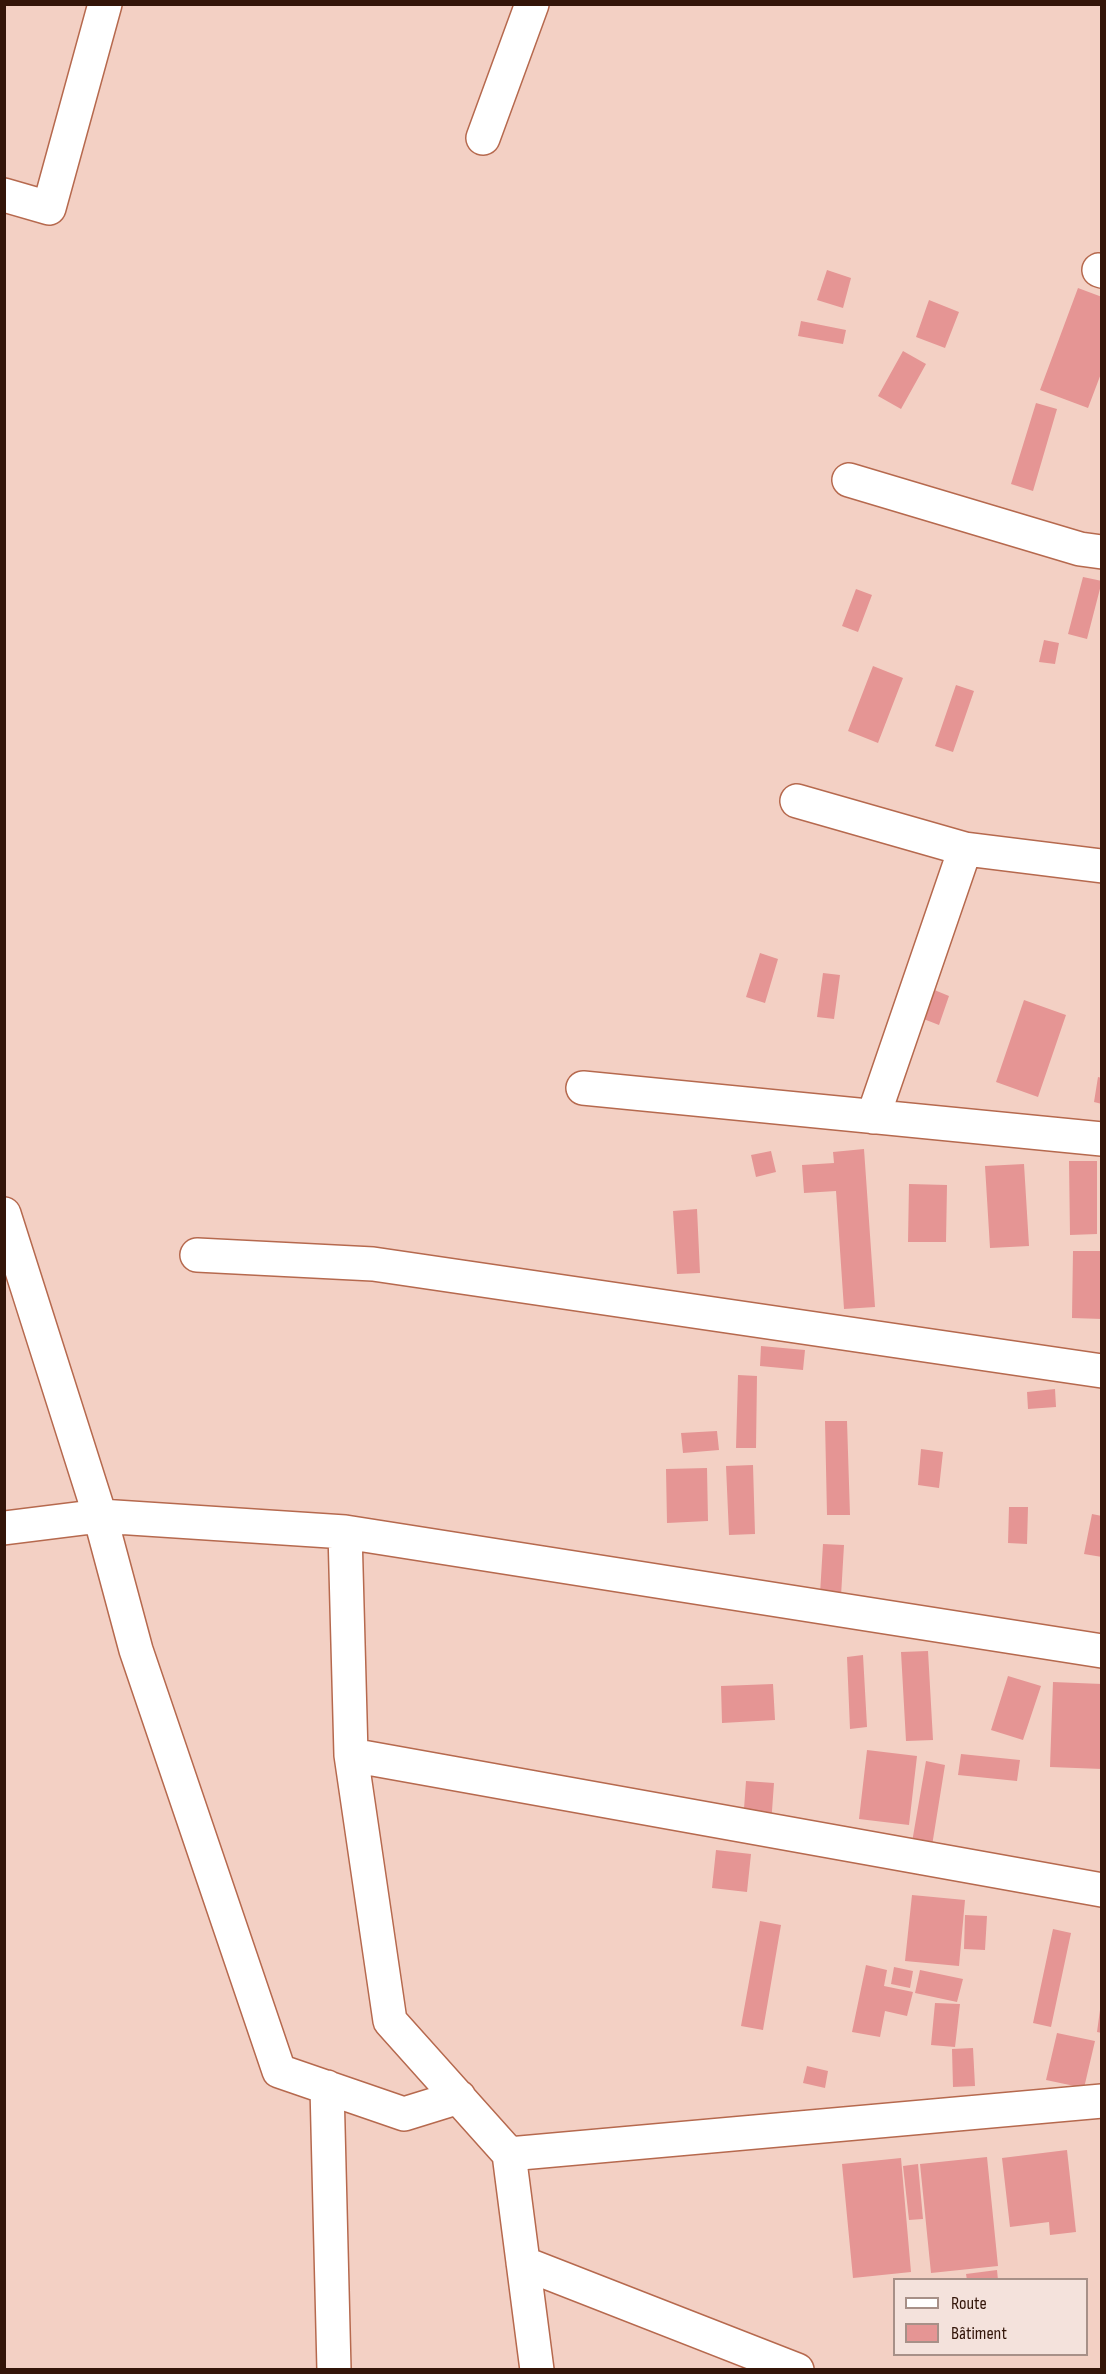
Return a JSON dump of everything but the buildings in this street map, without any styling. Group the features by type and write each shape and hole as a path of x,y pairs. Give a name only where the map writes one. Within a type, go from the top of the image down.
{"street":[{"path":"4,195 49,208 105,4"},
{"path":"483,138 531,4"},
{"path":"849,480 1080,549 1101,552"},
{"path":"797,801 965,849 1101,866"},
{"path":"873,1117 965,849"},
{"path":"583,1088 1101,1139"},
{"path":"4,1214 100,1516 136,1650 279,2071 404,2114 459,2097"},
{"path":"197,1255 373,1264 1101,1371"},
{"path":"4,1528 100,1516 345,1532 1101,1651"},
{"path":"345,1532 351,1755 390,2021 509,2154 537,2370"},
{"path":"351,1755 1101,1890"},
{"path":"327,2087 334,2370"},
{"path":"509,2154 1101,2101"},
{"path":"523,2263 797,2370"}]}
